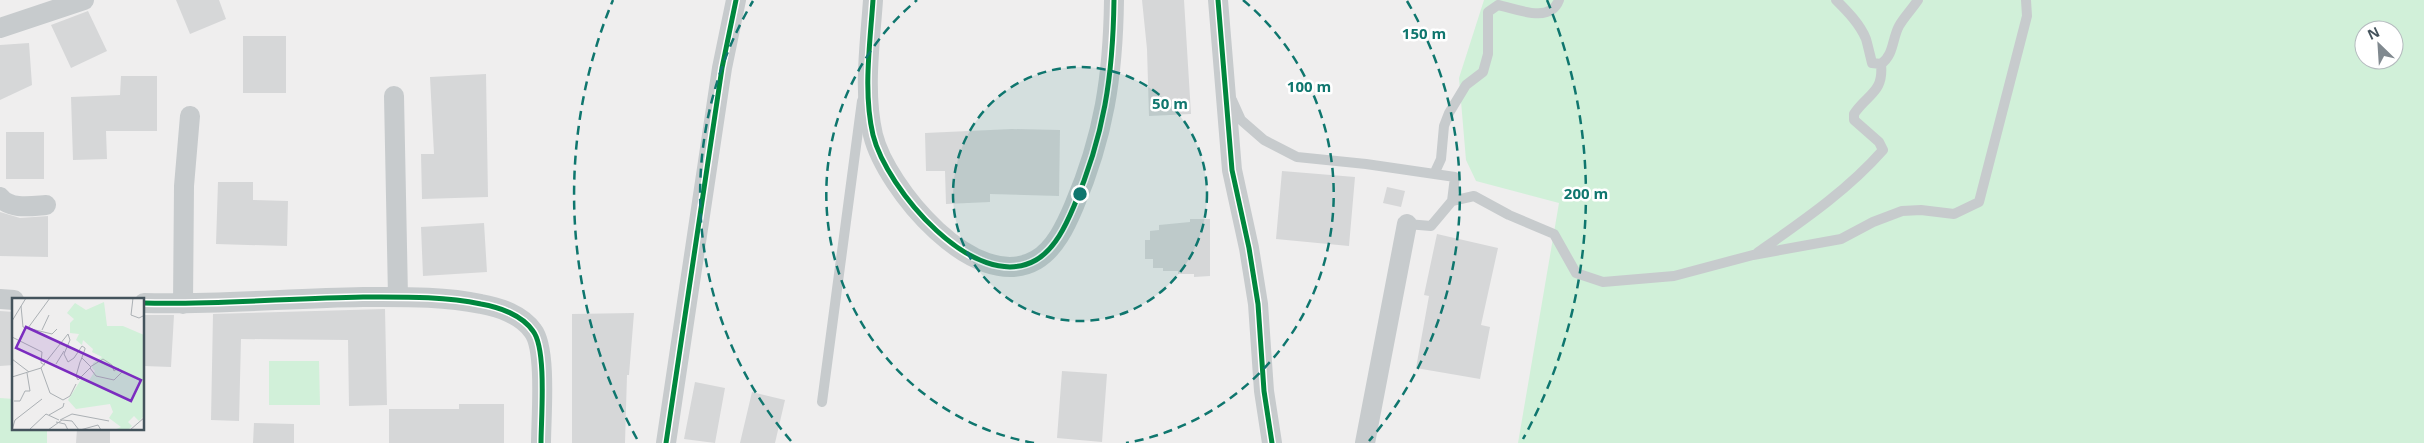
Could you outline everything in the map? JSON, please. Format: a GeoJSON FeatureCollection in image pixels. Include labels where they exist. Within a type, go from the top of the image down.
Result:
{"type":"FeatureCollection","features":[{"type":"Feature","properties":{"kind":"street"},"geometry":{"type":"LineString","coordinates":[[0,28],[60,5],[84,0]]}},
{"type":"Feature","properties":{"kind":"street"},"geometry":{"type":"LineString","coordinates":[[666,443],[722,68],[736,0]]}},
{"type":"Feature","properties":{"kind":"street"},"geometry":{"type":"LineString","coordinates":[[873,0],[869,58],[870,117],[874,138],[881,156],[904,193],[928,224],[945,239],[964,251],[985,262],[1006,267],[1027,265],[1048,252],[1069,217],[1094,156],[1108,96],[1113,58],[1114,0]]}},
{"type":"Feature","properties":{"kind":"street"},"geometry":{"type":"LineString","coordinates":[[1218,0],[1232,170],[1249,248],[1258,304],[1264,391],[1272,443]]}},
{"type":"Feature","properties":{"kind":"street"},"geometry":{"type":"LineString","coordinates":[[394,96],[398,297]]}},
{"type":"Feature","properties":{"kind":"street"},"geometry":{"type":"LineString","coordinates":[[183,304],[184,186],[190,116]]}},
{"type":"Feature","properties":{"kind":"street"},"geometry":{"type":"LineString","coordinates":[[0,197],[7,203],[25,207],[46,205]]}},
{"type":"Feature","properties":{"kind":"street"},"geometry":{"type":"LineString","coordinates":[[1365,443],[1407,224]]}},
{"type":"Feature","properties":{"kind":"street"},"geometry":{"type":"LineString","coordinates":[[145,303],[183,304],[398,297],[481,304],[515,314],[530,326],[535,333],[539,352],[542,389],[541,443]]}},
{"type":"Feature","properties":{"kind":"lane"},"geometry":{"type":"LineString","coordinates":[[1434,172],[1441,159],[1444,126],[1449,113],[1466,85],[1483,72],[1488,54],[1488,12],[1498,6],[1542,14],[1552,11],[1559,0]]}},
{"type":"Feature","properties":{"kind":"lane"},"geometry":{"type":"LineString","coordinates":[[1836,0],[1853,18],[1866,40],[1872,62],[1881,64],[1886,61],[1890,54],[1899,27],[1918,0]]}},
{"type":"Feature","properties":{"kind":"lane"},"geometry":{"type":"LineString","coordinates":[[1452,201],[1474,196],[1509,215],[1554,234],[1576,273],[1603,282],[1674,276],[1753,255],[1841,239],[1902,211],[1921,210],[1954,214],[1979,202],[2027,16],[2026,0]]}},
{"type":"Feature","properties":{"kind":"lane"},"geometry":{"type":"LineString","coordinates":[[822,402],[859,118],[869,58]]}},
{"type":"Feature","properties":{"kind":"lane"},"geometry":{"type":"LineString","coordinates":[[1753,255],[1808,217],[1859,174],[1883,150],[1879,142],[1854,120],[1854,114],[1876,93],[1882,74],[1881,64]]}},
{"type":"Feature","properties":{"kind":"lane"},"geometry":{"type":"LineString","coordinates":[[1225,85],[1241,120],[1264,140],[1297,157],[1434,172],[1456,177],[1452,201],[1431,226],[1407,224]]}},
{"type":"Feature","properties":{"kind":"green space"},"geometry":{"type":"Polygon","coordinates":[[[1484,0],[2424,0],[2424,443],[1518,443],[1559,203],[1476,181],[1466,160],[1459,78],[1484,0]]]}},
{"type":"Feature","properties":{"kind":"green space"},"geometry":{"type":"Polygon","coordinates":[[[269,361],[319,361],[320,405],[269,405],[269,361]]]}},
{"type":"Feature","properties":{"kind":"green space"},"geometry":{"type":"Polygon","coordinates":[[[0,398],[12,399],[12,430],[47,430],[47,443],[0,443],[0,398]]]}},
{"type":"Feature","properties":{"kind":"building"},"geometry":{"type":"Polygon","coordinates":[[[176,0],[219,0],[226,19],[190,34],[176,0]]]}},
{"type":"Feature","properties":{"kind":"building"},"geometry":{"type":"Polygon","coordinates":[[[1142,0],[1184,0],[1191,114],[1149,116],[1147,49],[1142,0]]]}},
{"type":"Feature","properties":{"kind":"building"},"geometry":{"type":"Polygon","coordinates":[[[88,11],[107,51],[71,68],[51,25],[88,11]]]}},
{"type":"Feature","properties":{"kind":"building"},"geometry":{"type":"Polygon","coordinates":[[[243,36],[286,36],[286,93],[243,93],[243,36]]]}},
{"type":"Feature","properties":{"kind":"building"},"geometry":{"type":"Polygon","coordinates":[[[29,43],[32,85],[0,100],[0,45],[29,43]]]}},
{"type":"Feature","properties":{"kind":"building"},"geometry":{"type":"Polygon","coordinates":[[[486,74],[488,197],[422,199],[421,154],[434,154],[430,77],[486,74]]]}},
{"type":"Feature","properties":{"kind":"building"},"geometry":{"type":"Polygon","coordinates":[[[121,76],[157,76],[157,131],[106,131],[107,159],[73,160],[71,97],[120,95],[121,76]]]}},
{"type":"Feature","properties":{"kind":"building"},"geometry":{"type":"Polygon","coordinates":[[[1012,129],[1060,130],[1059,196],[990,194],[990,202],[946,204],[945,171],[926,171],[925,133],[1012,129]]]}},
{"type":"Feature","properties":{"kind":"building"},"geometry":{"type":"Polygon","coordinates":[[[6,132],[44,132],[44,179],[6,179],[6,132]]]}},
{"type":"Feature","properties":{"kind":"building"},"geometry":{"type":"Polygon","coordinates":[[[1282,171],[1355,177],[1349,246],[1276,239],[1282,171]]]}},
{"type":"Feature","properties":{"kind":"building"},"geometry":{"type":"Polygon","coordinates":[[[218,182],[253,182],[253,200],[288,201],[287,246],[216,244],[218,182]]]}},
{"type":"Feature","properties":{"kind":"building"},"geometry":{"type":"Polygon","coordinates":[[[1387,187],[1405,191],[1401,207],[1383,203],[1387,187]]]}},
{"type":"Feature","properties":{"kind":"building"},"geometry":{"type":"Polygon","coordinates":[[[0,212],[20,218],[48,216],[48,257],[0,256],[0,212]]]}},
{"type":"Feature","properties":{"kind":"building"},"geometry":{"type":"Polygon","coordinates":[[[1190,219],[1210,219],[1210,276],[1194,277],[1194,274],[1178,274],[1178,271],[1163,271],[1163,268],[1153,268],[1153,259],[1145,259],[1145,240],[1150,240],[1150,231],[1159,230],[1159,225],[1190,222],[1190,219]]]}},
{"type":"Feature","properties":{"kind":"building"},"geometry":{"type":"Polygon","coordinates":[[[484,223],[487,272],[423,276],[421,227],[484,223]]]}},
{"type":"Feature","properties":{"kind":"building"},"geometry":{"type":"Polygon","coordinates":[[[1437,234],[1498,248],[1481,325],[1490,327],[1480,379],[1416,368],[1429,296],[1424,295],[1437,234]]]}},
{"type":"Feature","properties":{"kind":"building"},"geometry":{"type":"Polygon","coordinates":[[[385,309],[387,405],[349,406],[348,340],[241,339],[239,421],[211,420],[213,314],[385,309]]]}},
{"type":"Feature","properties":{"kind":"building"},"geometry":{"type":"Polygon","coordinates":[[[0,311],[12,312],[12,365],[0,366],[0,311]]]}},
{"type":"Feature","properties":{"kind":"building"},"geometry":{"type":"Polygon","coordinates":[[[634,313],[629,375],[627,375],[625,443],[572,443],[572,314],[634,313]]]}},
{"type":"Feature","properties":{"kind":"building"},"geometry":{"type":"Polygon","coordinates":[[[145,315],[174,315],[171,367],[145,366],[145,315]]]}},
{"type":"Feature","properties":{"kind":"building"},"geometry":{"type":"Polygon","coordinates":[[[1062,371],[1107,374],[1102,442],[1057,438],[1062,371]]]}},
{"type":"Feature","properties":{"kind":"building"},"geometry":{"type":"Polygon","coordinates":[[[695,382],[725,388],[715,443],[684,439],[695,382]]]}},
{"type":"Feature","properties":{"kind":"building"},"geometry":{"type":"Polygon","coordinates":[[[752,392],[785,400],[775,443],[740,443],[752,392]]]}},
{"type":"Feature","properties":{"kind":"building"},"geometry":{"type":"Polygon","coordinates":[[[459,404],[504,404],[504,443],[389,443],[389,409],[459,409],[459,404]]]}},
{"type":"Feature","properties":{"kind":"building"},"geometry":{"type":"Polygon","coordinates":[[[254,423],[294,424],[294,443],[253,443],[254,423]]]}},
{"type":"Feature","properties":{"kind":"building"},"geometry":{"type":"Polygon","coordinates":[[[77,430],[110,430],[110,443],[76,443],[77,430]]]}},
{"type":"Feature","properties":{"kind":"cycle path"},"geometry":{"type":"LineString","coordinates":[[666,443],[722,68],[736,0]]}},
{"type":"Feature","properties":{"kind":"cycle path"},"geometry":{"type":"LineString","coordinates":[[873,0],[868,68],[868,102],[873,135],[881,157],[895,182],[914,207],[936,230],[961,250],[987,263],[1012,267],[1036,260],[1049,250],[1067,221],[1084,180],[1093,155],[1105,105],[1112,54],[1114,0]]}},
{"type":"Feature","properties":{"kind":"cycle path"},"geometry":{"type":"LineString","coordinates":[[1218,0],[1232,170],[1249,248],[1258,304],[1264,391],[1272,443]]}},
{"type":"Feature","properties":{"kind":"cycle path"},"geometry":{"type":"LineString","coordinates":[[145,303],[407,297],[437,298],[488,305],[523,320],[533,331],[537,340],[542,368],[541,443]]}}]}
